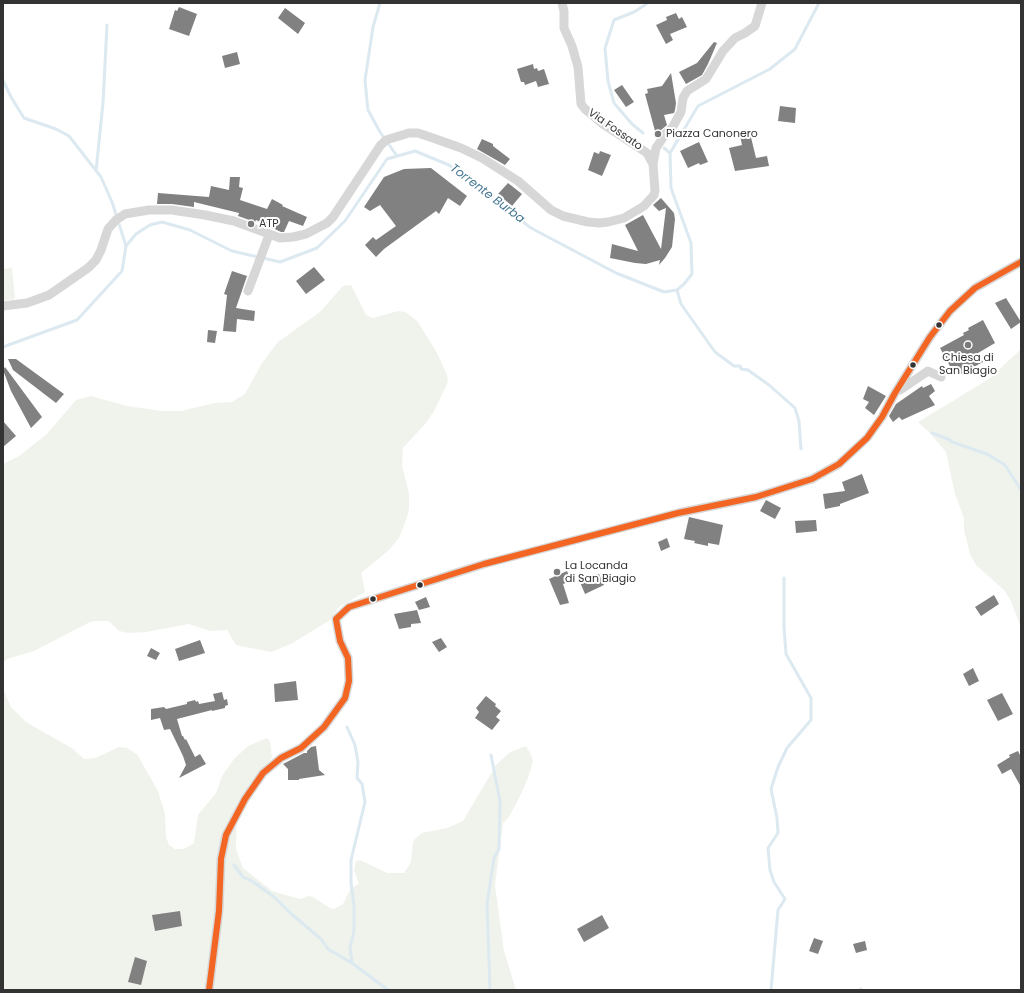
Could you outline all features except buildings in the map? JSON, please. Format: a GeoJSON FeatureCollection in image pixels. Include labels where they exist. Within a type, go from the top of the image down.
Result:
{"type":"FeatureCollection","features":[{"type":"Feature","properties":{"kind":"street","name":"Via Fossato"},"geometry":{"type":"LineString","coordinates":[[562,3],[564,11],[564,28],[572,46],[578,67],[581,104],[603,124],[647,153],[653,166]]}},
{"type":"Feature","properties":{"kind":"street"},"geometry":{"type":"LineString","coordinates":[[3,306],[27,303],[49,295],[88,268],[96,260],[108,229],[116,220],[125,214],[149,210],[172,210],[234,221],[280,238],[306,234],[327,223],[333,217],[380,146],[386,140],[409,133],[418,133],[461,148],[500,169],[518,181],[551,210],[563,216],[588,222],[604,222],[624,218],[644,206],[652,199],[656,191],[653,166],[656,148],[666,133],[672,128],[681,112],[683,98],[687,92],[706,78],[723,51],[735,38],[745,34],[755,26],[762,3]]}},
{"type":"Feature","properties":{"kind":"street"},"geometry":{"type":"LineString","coordinates":[[248,290],[269,235]]}},
{"type":"Feature","properties":{"kind":"street"},"geometry":{"type":"LineString","coordinates":[[209,990],[219,911],[221,859],[226,835],[245,799],[263,772],[281,758],[301,748],[324,728],[345,698],[349,681],[348,658],[340,641],[336,619],[349,607],[484,564],[678,513],[756,497],[786,489],[812,479],[839,464],[867,438],[882,417],[930,337],[950,311],[975,288],[1021,262]]}},
{"type":"Feature","properties":{"kind":"street"},"geometry":{"type":"LineString","coordinates":[[896,393],[928,371],[941,376]]}},
{"type":"Feature","properties":{"kind":"shaded area"},"geometry":{"type":"Polygon","coordinates":[[[12,268],[15,299],[3,301],[3,269],[12,268]]]}},
{"type":"Feature","properties":{"kind":"shaded area"},"geometry":{"type":"Polygon","coordinates":[[[351,285],[366,315],[373,318],[398,311],[405,312],[418,322],[437,353],[447,375],[448,382],[434,411],[426,423],[403,448],[402,466],[409,494],[409,509],[407,517],[399,538],[389,550],[361,573],[365,592],[339,607],[330,620],[291,644],[271,652],[236,645],[227,630],[210,631],[189,624],[146,632],[128,633],[119,631],[109,621],[95,621],[90,622],[34,651],[7,659],[3,663],[3,464],[19,456],[47,434],[76,400],[91,396],[127,406],[161,411],[181,411],[215,403],[232,402],[245,394],[262,363],[278,342],[320,312],[343,286],[351,285]]]}},
{"type":"Feature","properties":{"kind":"shaded area"},"geometry":{"type":"Polygon","coordinates":[[[1021,349],[1021,628],[1011,601],[1004,590],[976,565],[970,554],[964,530],[964,518],[955,494],[946,452],[929,432],[918,422],[989,379],[1021,349]]]}},
{"type":"Feature","properties":{"kind":"shaded area"},"geometry":{"type":"Polygon","coordinates":[[[3,689],[11,707],[26,722],[73,749],[84,759],[95,758],[119,747],[127,748],[137,754],[158,791],[165,814],[166,837],[169,845],[175,849],[184,849],[194,843],[198,815],[216,793],[222,776],[234,759],[248,746],[267,738],[270,741],[272,758],[252,781],[237,804],[236,849],[243,868],[272,891],[300,899],[308,896],[313,897],[334,909],[343,904],[351,888],[359,884],[354,870],[356,861],[360,860],[387,873],[404,873],[411,862],[413,843],[415,839],[422,833],[447,828],[463,821],[496,765],[510,752],[526,746],[533,761],[528,778],[520,796],[509,817],[503,823],[495,885],[504,951],[516,990],[3,990],[3,689]]]}},
{"type":"Feature","properties":{"kind":"waterway"},"geometry":{"type":"LineString","coordinates":[[380,3],[373,27],[365,80],[367,101],[368,110],[380,132],[397,156]]}},
{"type":"Feature","properties":{"kind":"waterway"},"geometry":{"type":"LineString","coordinates":[[643,133],[632,124],[614,103],[608,81],[605,48],[614,20],[634,12],[647,3]]}},
{"type":"Feature","properties":{"kind":"waterway","name":"Torrente Burba"},"geometry":{"type":"LineString","coordinates":[[3,347],[77,320],[122,271],[126,246],[136,234],[150,225],[162,222],[190,230],[232,251],[280,262],[317,248],[345,221],[387,159],[415,151],[449,165],[531,228],[616,273],[664,292],[677,290],[692,274],[691,243],[671,188],[670,153],[698,106],[770,69],[795,49],[819,3]]}},
{"type":"Feature","properties":{"kind":"waterway"},"geometry":{"type":"LineString","coordinates":[[96,171],[103,103],[107,25]]}},
{"type":"Feature","properties":{"kind":"waterway"},"geometry":{"type":"LineString","coordinates":[[3,80],[11,97],[24,118],[56,129],[69,136],[101,177],[112,202],[126,246]]}},
{"type":"Feature","properties":{"kind":"waterway","name":"Torrente Burba"},"geometry":{"type":"LineString","coordinates":[[664,148],[670,153]]}},
{"type":"Feature","properties":{"kind":"waterway"},"geometry":{"type":"LineString","coordinates":[[677,290],[681,304],[715,352],[734,366],[740,366],[741,369],[748,370],[769,385],[795,408],[799,421],[801,449]]}},
{"type":"Feature","properties":{"kind":"waterway"},"geometry":{"type":"LineString","coordinates":[[932,433],[952,442],[987,454],[1005,465],[1021,490]]}},
{"type":"Feature","properties":{"kind":"waterway"},"geometry":{"type":"LineString","coordinates":[[771,990],[778,910],[785,899],[774,882],[770,870],[768,848],[778,833],[777,818],[771,789],[778,767],[787,748],[811,720],[811,698],[786,654],[784,627],[784,578]]}},
{"type":"Feature","properties":{"kind":"waterway"},"geometry":{"type":"LineString","coordinates":[[347,727],[355,745],[358,762],[357,778],[362,784],[365,802],[351,860],[351,883],[354,906],[354,931],[350,948],[352,963],[388,990]]}},
{"type":"Feature","properties":{"kind":"waterway"},"geometry":{"type":"LineString","coordinates":[[490,990],[487,904],[494,858],[499,849],[500,801],[491,755]]}},
{"type":"Feature","properties":{"kind":"waterway"},"geometry":{"type":"LineString","coordinates":[[234,865],[243,877],[252,881],[274,897],[321,939],[328,949],[352,963]]}},
{"type":"Feature","properties":{"kind":"transit line"},"geometry":{"type":"LineString","coordinates":[[209,990],[219,911],[221,859],[226,835],[245,799],[263,773],[281,758],[301,748],[324,727],[345,698],[349,681],[348,658],[340,641],[336,619],[349,607],[484,564],[678,513],[756,497],[812,479],[839,464],[867,438],[882,417],[895,393],[930,337],[950,311],[975,288],[1021,262]]}},
{"type":"Feature","properties":{"kind":"place","name":"Piazza Canonero"},"geometry":{"type":"Point","coordinates":[658,134]}},
{"type":"Feature","properties":{"kind":"place","name":"ATP"},"geometry":{"type":"Point","coordinates":[251,224]}},
{"type":"Feature","properties":{"kind":"place","name":"Chiesa di San Biagio"},"geometry":{"type":"Point","coordinates":[968,345]}},
{"type":"Feature","properties":{"kind":"place","name":"La Locanda di San Biagio"},"geometry":{"type":"Point","coordinates":[557,572]}}]}
